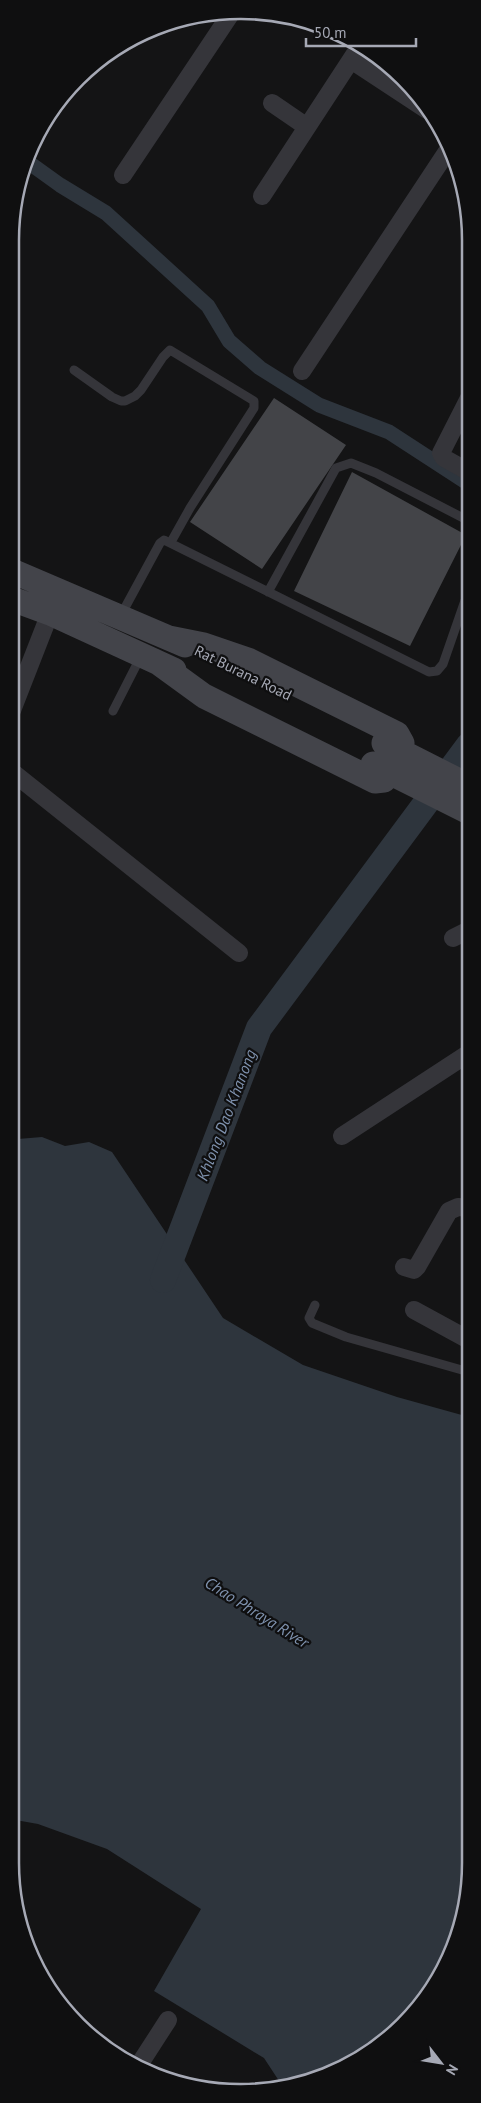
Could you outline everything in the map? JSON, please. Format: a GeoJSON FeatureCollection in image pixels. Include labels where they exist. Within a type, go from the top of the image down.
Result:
{"type":"FeatureCollection","features":[{"type":"Feature","properties":{"kind":"main road","name":"Rat Burana Road"},"geometry":{"type":"LineString","coordinates":[[19,574],[229,664],[462,782]]}},
{"type":"Feature","properties":{"kind":"main road","name":"Rat Burana Road"},"geometry":{"type":"LineString","coordinates":[[19,606],[50,613],[151,660],[218,687],[462,809]]}},
{"type":"Feature","properties":{"kind":"main road"},"geometry":{"type":"LineString","coordinates":[[151,660],[204,696],[375,782],[384,780],[402,743],[397,734],[248,660],[204,645],[169,638]]}},
{"type":"Feature","properties":{"kind":"street"},"geometry":{"type":"LineString","coordinates":[[122,176],[227,19]]}},
{"type":"Feature","properties":{"kind":"street"},"geometry":{"type":"LineString","coordinates":[[262,196],[356,53],[407,94]]}},
{"type":"Feature","properties":{"kind":"street"},"geometry":{"type":"LineString","coordinates":[[272,103],[307,127]]}},
{"type":"Feature","properties":{"kind":"street"},"geometry":{"type":"LineString","coordinates":[[302,371],[445,155]]}},
{"type":"Feature","properties":{"kind":"street"},"geometry":{"type":"LineString","coordinates":[[462,411],[440,453],[444,458],[462,468]]}},
{"type":"Feature","properties":{"kind":"street"},"geometry":{"type":"LineString","coordinates":[[19,692],[50,613]]}},
{"type":"Feature","properties":{"kind":"street"},"geometry":{"type":"LineString","coordinates":[[19,777],[239,953]]}},
{"type":"Feature","properties":{"kind":"street"},"geometry":{"type":"LineString","coordinates":[[452,938],[462,933]]}},
{"type":"Feature","properties":{"kind":"street"},"geometry":{"type":"LineString","coordinates":[[342,1136],[462,1058]]}},
{"type":"Feature","properties":{"kind":"street"},"geometry":{"type":"LineString","coordinates":[[404,1267],[414,1270],[417,1267],[449,1211],[462,1207]]}},
{"type":"Feature","properties":{"kind":"street"},"geometry":{"type":"LineString","coordinates":[[414,1310],[462,1336]]}},
{"type":"Feature","properties":{"kind":"street"},"geometry":{"type":"LineString","coordinates":[[142,2061],[168,2020]]}},
{"type":"Feature","properties":{"kind":"lane"},"geometry":{"type":"LineString","coordinates":[[74,370],[112,397],[125,401],[135,396],[170,350],[254,401],[254,408],[170,542]]}},
{"type":"Feature","properties":{"kind":"lane"},"geometry":{"type":"LineString","coordinates":[[268,592],[336,468],[351,463],[376,473],[462,517]]}},
{"type":"Feature","properties":{"kind":"lane"},"geometry":{"type":"LineString","coordinates":[[120,618],[160,543],[164,540],[429,672],[437,671],[443,664],[462,609]]}},
{"type":"Feature","properties":{"kind":"lane"},"geometry":{"type":"LineString","coordinates":[[113,711],[151,660]]}},
{"type":"Feature","properties":{"kind":"lane"},"geometry":{"type":"LineString","coordinates":[[315,1305],[309,1318],[312,1322],[321,1326],[346,1337],[462,1370]]}},
{"type":"Feature","properties":{"kind":"water","name":"Chao Phraya River"},"geometry":{"type":"Polygon","coordinates":[[[42,1137],[65,1146],[89,1142],[112,1152],[223,1318],[303,1365],[397,1397],[462,1415],[462,1877],[458,1906],[450,1934],[433,1973],[407,2009],[387,2029],[364,2047],[339,2061],[298,2077],[279,2081],[264,2058],[154,1991],[201,1909],[107,1849],[38,1824],[19,1821],[19,1139],[42,1137]]]}},
{"type":"Feature","properties":{"kind":"building"},"geometry":{"type":"Polygon","coordinates":[[[274,398],[346,445],[262,569],[190,522],[274,398]]]}},
{"type":"Feature","properties":{"kind":"building"},"geometry":{"type":"Polygon","coordinates":[[[352,472],[462,533],[462,543],[410,646],[294,591],[352,472]]]}},
{"type":"Feature","properties":{"kind":"waterway"},"geometry":{"type":"LineString","coordinates":[[32,165],[60,185],[106,213],[208,306],[229,341],[260,368],[319,405],[389,432],[462,479]]}},
{"type":"Feature","properties":{"kind":"waterway","name":"Khlong Dao Khanong"},"geometry":{"type":"LineString","coordinates":[[163,1280],[259,1028],[462,754]]}}]}
